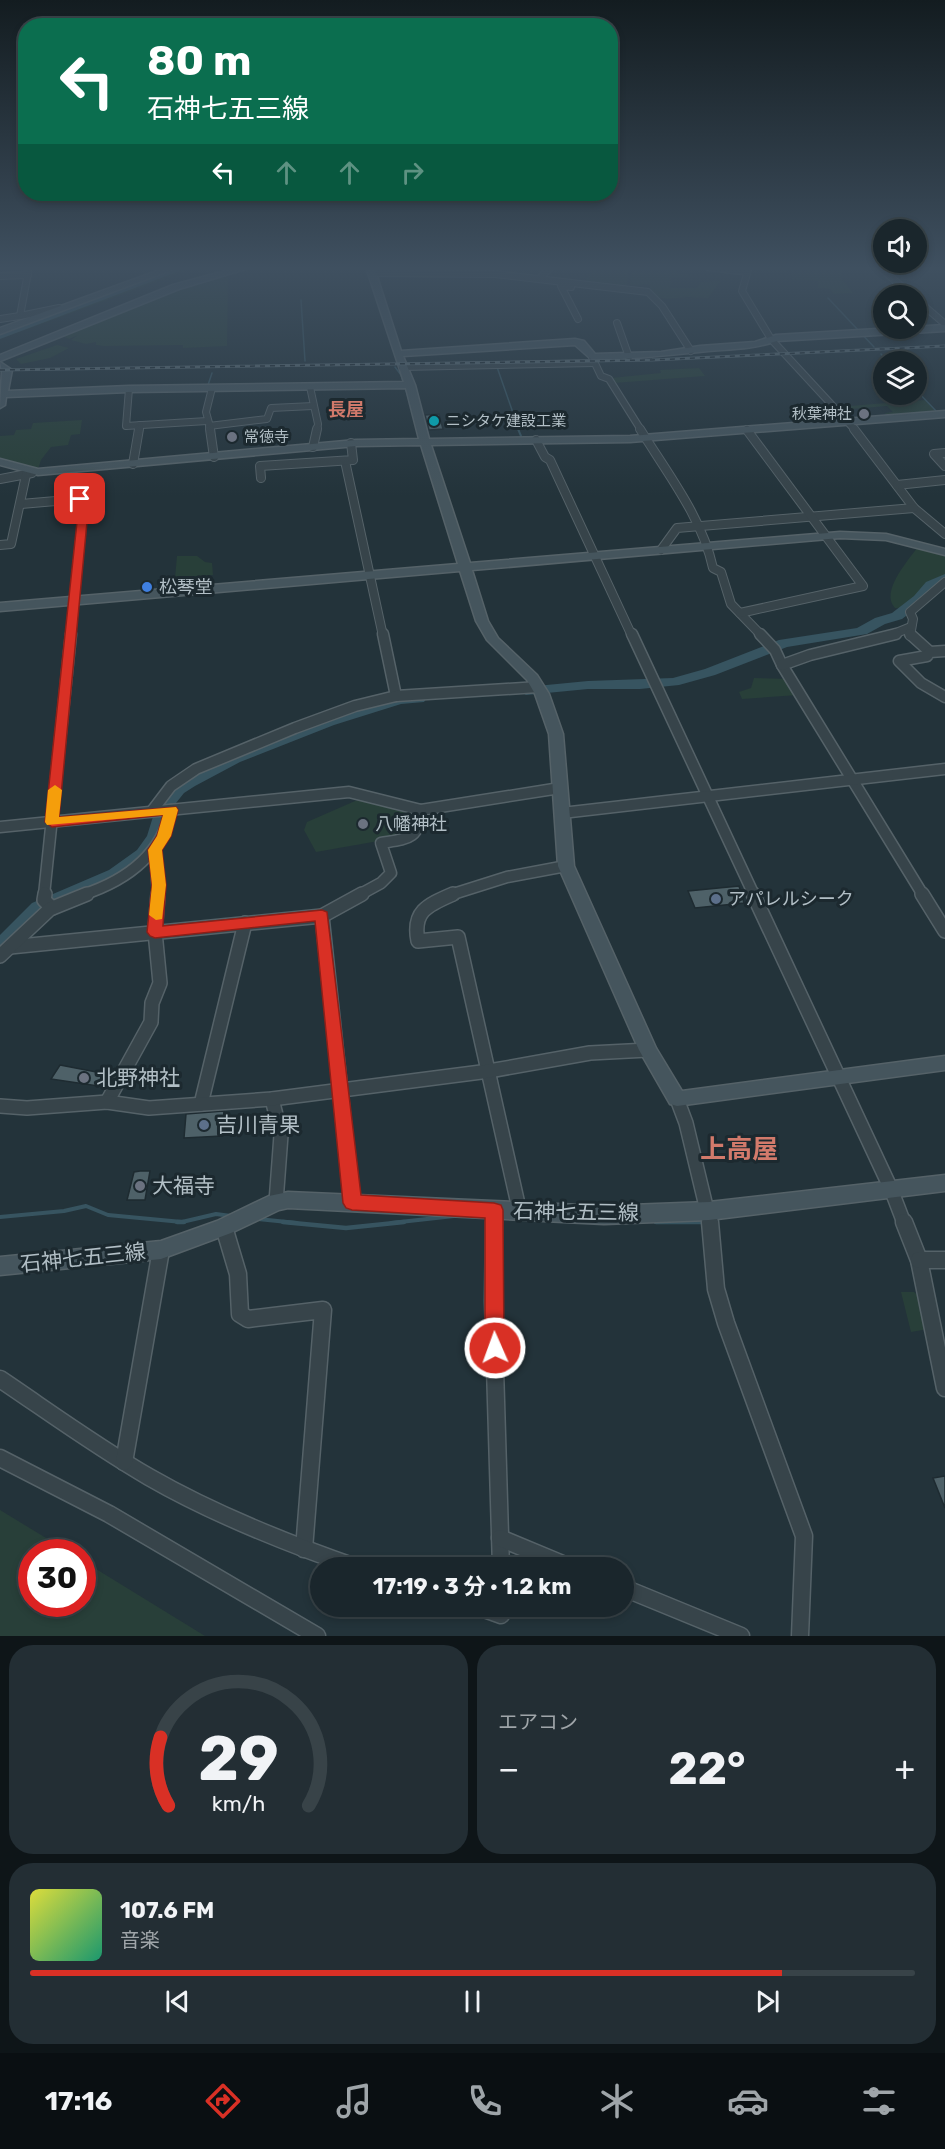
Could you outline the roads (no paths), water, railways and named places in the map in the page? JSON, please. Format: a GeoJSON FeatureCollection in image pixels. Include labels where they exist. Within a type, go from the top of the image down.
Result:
{"type":"FeatureCollection","features":[{"type":"Feature","properties":{"kind":"street"},"geometry":{"type":"LineString","coordinates":[[0,357],[34,343]]}},
{"type":"Feature","properties":{"kind":"street"},"geometry":{"type":"LineString","coordinates":[[394,343],[410,385],[486,632],[540,690],[556,734],[566,866],[648,1050],[677,1100],[686,1123],[709,1211],[716,1288],[726,1323],[804,1536],[800,1636]]}},
{"type":"Feature","properties":{"kind":"street"},"geometry":{"type":"LineString","coordinates":[[398,354],[555,343]]}},
{"type":"Feature","properties":{"kind":"street"},"geometry":{"type":"LineString","coordinates":[[581,343],[602,376],[609,379],[700,526],[709,546],[713,568],[721,572],[731,604],[772,647],[945,931]]}},
{"type":"Feature","properties":{"kind":"street"},"geometry":{"type":"LineString","coordinates":[[624,343],[629,357]]}},
{"type":"Feature","properties":{"kind":"street"},"geometry":{"type":"LineString","coordinates":[[686,343],[691,351]]}},
{"type":"Feature","properties":{"kind":"street"},"geometry":{"type":"LineString","coordinates":[[402,367],[593,360],[760,343]]}},
{"type":"Feature","properties":{"kind":"street"},"geometry":{"type":"LineString","coordinates":[[775,343],[848,421],[914,508],[945,534]]}},
{"type":"Feature","properties":{"kind":"street"},"geometry":{"type":"LineString","coordinates":[[0,405],[3,394],[2,370]]}},
{"type":"Feature","properties":{"kind":"street"},"geometry":{"type":"LineString","coordinates":[[3,394],[129,389],[410,385]]}},
{"type":"Feature","properties":{"kind":"street"},"geometry":{"type":"LineString","coordinates":[[310,387],[318,424],[313,447]]}},
{"type":"Feature","properties":{"kind":"street"},"geometry":{"type":"LineString","coordinates":[[212,388],[206,412],[214,444],[214,457]]}},
{"type":"Feature","properties":{"kind":"street"},"geometry":{"type":"LineString","coordinates":[[129,389],[126,426],[267,419],[271,408],[313,406]]}},
{"type":"Feature","properties":{"kind":"street"},"geometry":{"type":"LineString","coordinates":[[0,479],[38,472],[351,443],[645,437],[943,416]]}},
{"type":"Feature","properties":{"kind":"street"},"geometry":{"type":"LineString","coordinates":[[134,464],[140,425]]}},
{"type":"Feature","properties":{"kind":"street"},"geometry":{"type":"LineString","coordinates":[[740,613],[863,586],[747,429]]}},
{"type":"Feature","properties":{"kind":"street"},"geometry":{"type":"LineString","coordinates":[[536,440],[545,457],[550,460],[891,1190],[919,1260],[945,1388]]}},
{"type":"Feature","properties":{"kind":"street"},"geometry":{"type":"LineString","coordinates":[[261,478],[260,466],[353,460],[351,443]]}},
{"type":"Feature","properties":{"kind":"street"},"geometry":{"type":"LineString","coordinates":[[945,453],[934,454],[945,466]]}},
{"type":"Feature","properties":{"kind":"street"},"geometry":{"type":"LineString","coordinates":[[345,461],[396,696]]}},
{"type":"Feature","properties":{"kind":"street"},"geometry":{"type":"LineString","coordinates":[[0,462],[38,472]]}},
{"type":"Feature","properties":{"kind":"street"},"geometry":{"type":"LineString","coordinates":[[0,545],[11,544],[26,475]]}},
{"type":"Feature","properties":{"kind":"street"},"geometry":{"type":"LineString","coordinates":[[897,485],[945,480]]}},
{"type":"Feature","properties":{"kind":"street"},"geometry":{"type":"LineString","coordinates":[[21,504],[80,499],[84,501],[72,601],[52,822],[49,905]]}},
{"type":"Feature","properties":{"kind":"street"},"geometry":{"type":"LineString","coordinates":[[661,550],[677,528],[914,508]]}},
{"type":"Feature","properties":{"kind":"street"},"geometry":{"type":"LineString","coordinates":[[0,607],[826,536],[886,537],[945,552]]}},
{"type":"Feature","properties":{"kind":"street"},"geometry":{"type":"LineString","coordinates":[[945,582],[910,612],[913,619],[910,636],[930,652],[945,651]]}},
{"type":"Feature","properties":{"kind":"street"},"geometry":{"type":"LineString","coordinates":[[782,665],[810,655],[901,633],[911,627]]}},
{"type":"Feature","properties":{"kind":"street"},"geometry":{"type":"LineString","coordinates":[[930,652],[927,656],[899,661],[921,683],[945,698]]}},
{"type":"Feature","properties":{"kind":"street"},"geometry":{"type":"LineString","coordinates":[[152,811],[161,796],[175,782],[195,770],[290,731],[378,700],[396,696],[540,690]]}},
{"type":"Feature","properties":{"kind":"street"},"geometry":{"type":"LineString","coordinates":[[562,813],[945,769]]}},
{"type":"Feature","properties":{"kind":"street"},"geometry":{"type":"LineString","coordinates":[[0,827],[349,792],[421,810],[560,788]]}},
{"type":"Feature","properties":{"kind":"street"},"geometry":{"type":"LineString","coordinates":[[0,956],[49,905],[124,877],[155,850],[164,836],[171,810]]}},
{"type":"Feature","properties":{"kind":"street"},"geometry":{"type":"LineString","coordinates":[[10,947],[322,916],[381,883],[391,873],[381,843],[412,837],[422,824],[421,810]]}},
{"type":"Feature","properties":{"kind":"street"},"geometry":{"type":"LineString","coordinates":[[107,1102],[151,1022],[152,1003],[160,983],[155,932],[159,885],[155,850]]}},
{"type":"Feature","properties":{"kind":"street"},"geometry":{"type":"LineString","coordinates":[[520,1212],[458,937],[418,941],[415,923],[420,913],[431,905],[496,878],[566,866]]}},
{"type":"Feature","properties":{"kind":"street"},"geometry":{"type":"LineString","coordinates":[[322,916],[352,1203]]}},
{"type":"Feature","properties":{"kind":"street"},"geometry":{"type":"LineString","coordinates":[[201,1104],[245,923]]}},
{"type":"Feature","properties":{"kind":"street"},"geometry":{"type":"LineString","coordinates":[[0,1106],[27,1108],[107,1102],[149,1108],[272,1099],[489,1071],[591,1053],[648,1050]]}},
{"type":"Feature","properties":{"kind":"street"},"geometry":{"type":"LineString","coordinates":[[677,1100],[945,1063]]}},
{"type":"Feature","properties":{"kind":"street"},"geometry":{"type":"LineString","coordinates":[[272,1099],[281,1135],[276,1202]]}},
{"type":"Feature","properties":{"kind":"street","name":"石神七五三線"},"geometry":{"type":"LineString","coordinates":[[0,1266],[161,1250],[224,1227],[276,1202],[288,1200],[604,1215],[709,1211],[945,1182]]}},
{"type":"Feature","properties":{"kind":"street"},"geometry":{"type":"LineString","coordinates":[[494,1210],[493,1297],[501,1557]]}},
{"type":"Feature","properties":{"kind":"street"},"geometry":{"type":"LineString","coordinates":[[224,1227],[238,1274],[240,1314],[248,1318],[323,1310],[304,1549]]}},
{"type":"Feature","properties":{"kind":"street"},"geometry":{"type":"LineString","coordinates":[[124,1462],[161,1250]]}},
{"type":"Feature","properties":{"kind":"street"},"geometry":{"type":"LineString","coordinates":[[919,1260],[945,1260]]}},
{"type":"Feature","properties":{"kind":"street"},"geometry":{"type":"LineString","coordinates":[[0,1379],[124,1462],[174,1491],[327,1557]]}},
{"type":"Feature","properties":{"kind":"street"},"geometry":{"type":"LineString","coordinates":[[0,1458],[109,1514],[317,1636]]}},
{"type":"Feature","properties":{"kind":"street"},"geometry":{"type":"LineString","coordinates":[[501,1538],[546,1557]]}},
{"type":"Feature","properties":{"kind":"street"},"geometry":{"type":"LineString","coordinates":[[634,1592],[741,1636]]}},
{"type":"Feature","properties":{"kind":"waterway"},"geometry":{"type":"LineString","coordinates":[[304,343],[305,361]]}},
{"type":"Feature","properties":{"kind":"waterway"},"geometry":{"type":"LineString","coordinates":[[871,343],[874,347]]}},
{"type":"Feature","properties":{"kind":"waterway"},"geometry":{"type":"LineString","coordinates":[[395,367],[401,375],[411,406]]}},
{"type":"Feature","properties":{"kind":"waterway"},"geometry":{"type":"LineString","coordinates":[[497,367],[519,430]]}},
{"type":"Feature","properties":{"kind":"waterway"},"geometry":{"type":"LineString","coordinates":[[208,385],[212,373]]}},
{"type":"Feature","properties":{"kind":"waterway"},"geometry":{"type":"LineString","coordinates":[[927,402],[937,412]]}},
{"type":"Feature","properties":{"kind":"waterway"},"geometry":{"type":"LineString","coordinates":[[518,429],[521,436]]}},
{"type":"Feature","properties":{"kind":"waterway"},"geometry":{"type":"LineString","coordinates":[[526,691],[588,685],[640,685],[674,682],[710,672],[784,643],[862,631],[880,621],[897,616],[919,599],[931,585],[945,578]]}},
{"type":"Feature","properties":{"kind":"waterway"},"geometry":{"type":"LineString","coordinates":[[0,946],[38,907],[115,874],[143,854],[155,836],[164,807],[178,789],[189,782],[234,759],[329,722],[400,700],[419,699]]}},
{"type":"Feature","properties":{"kind":"waterway"},"geometry":{"type":"LineString","coordinates":[[0,1217],[64,1211],[86,1206],[108,1215],[182,1222]]}},
{"type":"Feature","properties":{"kind":"waterway"},"geometry":{"type":"LineString","coordinates":[[182,1222],[216,1214],[231,1216]]}},
{"type":"Feature","properties":{"kind":"waterway"},"geometry":{"type":"LineString","coordinates":[[391,1223],[454,1216]]}},
{"type":"Feature","properties":{"kind":"waterway"},"geometry":{"type":"LineString","coordinates":[[258,1219],[297,1223]]}},
{"type":"Feature","properties":{"kind":"waterway"},"geometry":{"type":"LineString","coordinates":[[177,1222],[182,1222]]}},
{"type":"Feature","properties":{"kind":"waterway"},"geometry":{"type":"LineString","coordinates":[[283,1222],[346,1228],[404,1222]]}},
{"type":"Feature","properties":{"kind":"waterway"},"geometry":{"type":"LineString","coordinates":[[656,1222],[705,1222]]}},
{"type":"Feature","properties":{"kind":"railway"},"geometry":{"type":"LineString","coordinates":[[0,370],[652,360],[945,346]]}},
{"type":"Feature","properties":{"kind":"place","name":"秋葉神社"},"geometry":{"type":"Point","coordinates":[864,414]}},
{"type":"Feature","properties":{"kind":"place","name":"ニシタケ建設工業"},"geometry":{"type":"Point","coordinates":[434,421]}},
{"type":"Feature","properties":{"kind":"place","name":"常徳寺"},"geometry":{"type":"Point","coordinates":[232,437]}},
{"type":"Feature","properties":{"kind":"place","name":"松琴堂"},"geometry":{"type":"Point","coordinates":[147,587]}},
{"type":"Feature","properties":{"kind":"place","name":"八幡神社"},"geometry":{"type":"Point","coordinates":[363,824]}},
{"type":"Feature","properties":{"kind":"place","name":"アパレルシーク"},"geometry":{"type":"Point","coordinates":[716,899]}},
{"type":"Feature","properties":{"kind":"place","name":"北野神社"},"geometry":{"type":"Point","coordinates":[84,1078]}},
{"type":"Feature","properties":{"kind":"place","name":"吉川青果"},"geometry":{"type":"Point","coordinates":[204,1125]}},
{"type":"Feature","properties":{"kind":"place","name":"大福寺"},"geometry":{"type":"Point","coordinates":[140,1186]}},
{"type":"Feature","properties":{"kind":"district","name":"長屋"},"geometry":{"type":"Point","coordinates":[346,410]}},
{"type":"Feature","properties":{"kind":"district","name":"上高屋"},"geometry":{"type":"Point","coordinates":[739,1149]}}]}
